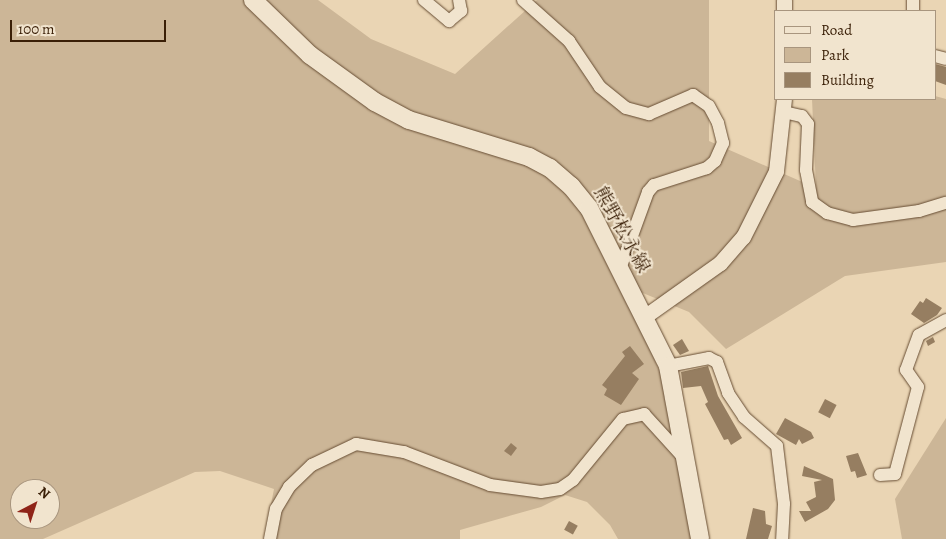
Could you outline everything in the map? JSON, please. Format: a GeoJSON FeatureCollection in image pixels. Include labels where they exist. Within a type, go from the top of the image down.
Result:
{"type":"FeatureCollection","features":[{"type":"Feature","properties":{"kind":"main road","name":"熊野松永線"},"geometry":{"type":"LineString","coordinates":[[253,0],[310,55],[375,102],[409,120],[529,157],[550,168],[571,186],[589,208],[668,366],[700,539]]}},
{"type":"Feature","properties":{"kind":"street"},"geometry":{"type":"LineString","coordinates":[[424,0],[449,21],[461,10],[459,0]]}},
{"type":"Feature","properties":{"kind":"street"},"geometry":{"type":"LineString","coordinates":[[523,0],[569,41],[600,87],[626,108],[648,114],[693,95],[709,106],[718,123],[723,143],[715,161],[708,168],[654,185],[648,192],[620,269]]}},
{"type":"Feature","properties":{"kind":"street"},"geometry":{"type":"LineString","coordinates":[[644,317],[720,263],[743,238],[776,171],[784,105],[802,116],[808,124],[806,170],[812,202],[827,213],[853,220],[920,211],[946,203]]}},
{"type":"Feature","properties":{"kind":"street"},"geometry":{"type":"LineString","coordinates":[[880,474],[895,474],[918,387],[906,370],[919,335],[946,320]]}},
{"type":"Feature","properties":{"kind":"street"},"geometry":{"type":"LineString","coordinates":[[668,366],[709,358],[717,362],[728,393],[744,417],[777,446],[784,504],[782,539]]}},
{"type":"Feature","properties":{"kind":"street"},"geometry":{"type":"LineString","coordinates":[[270,539],[276,509],[289,488],[312,465],[356,444],[404,452],[490,485],[541,492],[560,488],[573,480],[623,419],[644,414],[685,459]]}},
{"type":"Feature","properties":{"kind":"green space"},"geometry":{"type":"Polygon","coordinates":[[[0,0],[318,0],[371,39],[455,74],[537,0],[709,0],[709,141],[816,188],[812,100],[936,100],[936,96],[946,99],[946,262],[845,276],[726,349],[689,312],[621,284],[670,394],[694,539],[618,539],[610,525],[587,502],[565,495],[541,507],[460,530],[460,539],[264,539],[274,489],[220,471],[195,472],[43,539],[0,539],[0,0]]]}},
{"type":"Feature","properties":{"kind":"green space"},"geometry":{"type":"Polygon","coordinates":[[[946,418],[946,539],[902,539],[895,499],[946,418]]]}},
{"type":"Feature","properties":{"kind":"building"},"geometry":{"type":"Polygon","coordinates":[[[936,64],[946,67],[946,85],[936,81],[936,64]]]}},
{"type":"Feature","properties":{"kind":"building"},"geometry":{"type":"Polygon","coordinates":[[[926,298],[942,308],[937,315],[924,323],[911,314],[920,301],[923,303],[926,298]]]}},
{"type":"Feature","properties":{"kind":"building"},"geometry":{"type":"Polygon","coordinates":[[[933,337],[935,342],[928,346],[926,341],[933,337]]]}},
{"type":"Feature","properties":{"kind":"building"},"geometry":{"type":"Polygon","coordinates":[[[682,339],[689,351],[680,355],[673,345],[682,339]]]}},
{"type":"Feature","properties":{"kind":"building"},"geometry":{"type":"Polygon","coordinates":[[[630,346],[644,364],[632,373],[639,379],[621,405],[604,395],[607,389],[602,385],[625,356],[622,352],[630,346]]]}},
{"type":"Feature","properties":{"kind":"building"},"geometry":{"type":"Polygon","coordinates":[[[708,366],[718,396],[742,438],[731,445],[728,439],[724,440],[705,404],[708,402],[701,386],[683,388],[681,372],[708,366]]]}},
{"type":"Feature","properties":{"kind":"building"},"geometry":{"type":"Polygon","coordinates":[[[825,399],[837,405],[830,418],[818,412],[825,399]]]}},
{"type":"Feature","properties":{"kind":"building"},"geometry":{"type":"Polygon","coordinates":[[[785,418],[811,432],[814,438],[802,444],[799,439],[796,445],[776,434],[785,418]]]}},
{"type":"Feature","properties":{"kind":"building"},"geometry":{"type":"Polygon","coordinates":[[[511,443],[517,448],[511,456],[504,451],[511,443]]]}},
{"type":"Feature","properties":{"kind":"building"},"geometry":{"type":"Polygon","coordinates":[[[858,453],[867,475],[857,478],[855,471],[851,472],[846,456],[858,453]]]}},
{"type":"Feature","properties":{"kind":"building"},"geometry":{"type":"Polygon","coordinates":[[[804,466],[833,479],[835,500],[828,509],[805,522],[799,511],[811,511],[806,502],[816,497],[814,482],[822,480],[802,476],[804,466]]]}},
{"type":"Feature","properties":{"kind":"building"},"geometry":{"type":"Polygon","coordinates":[[[753,508],[765,511],[766,524],[772,526],[768,539],[746,539],[753,508]]]}},
{"type":"Feature","properties":{"kind":"building"},"geometry":{"type":"Polygon","coordinates":[[[569,521],[578,526],[573,535],[564,530],[569,521]]]}}]}
